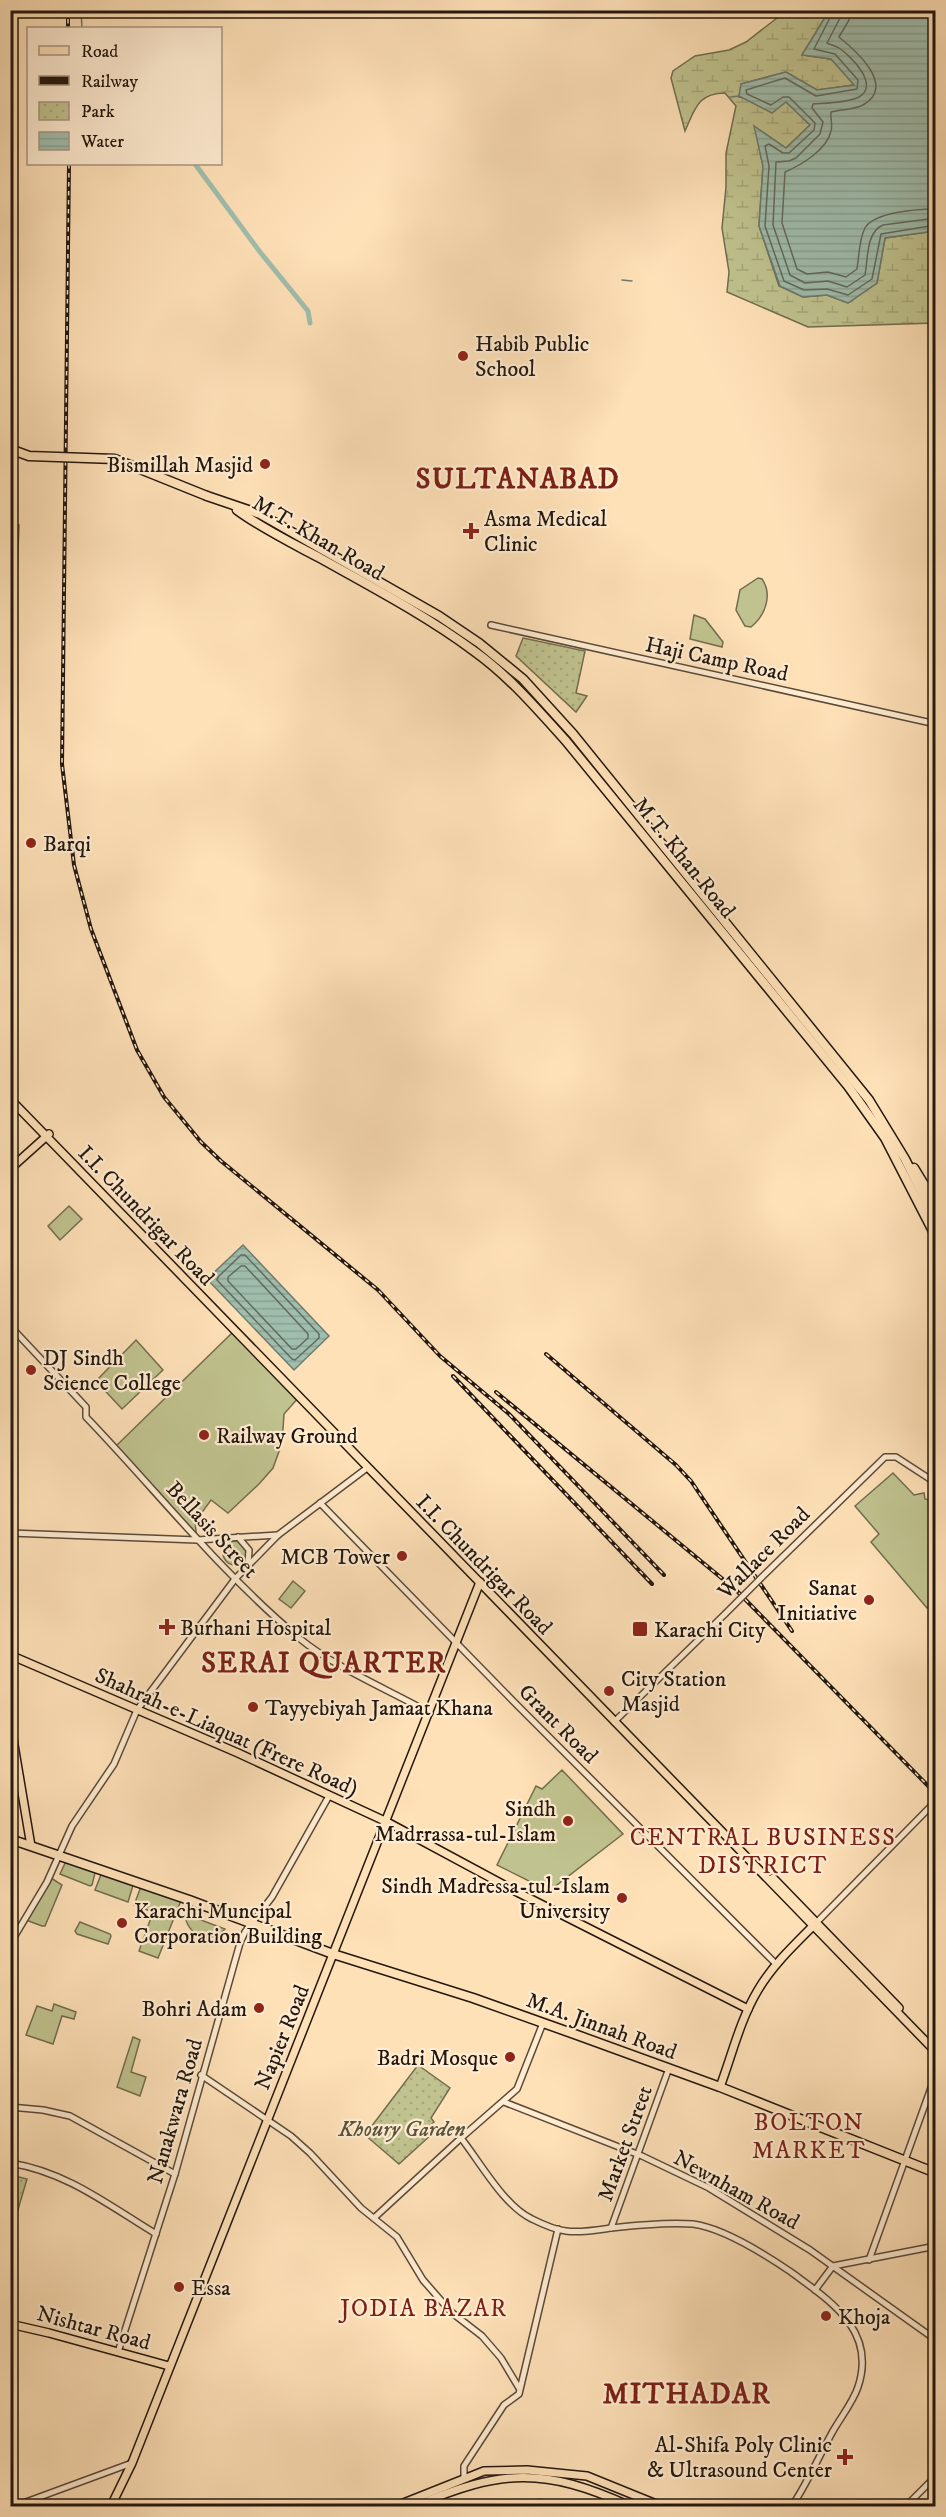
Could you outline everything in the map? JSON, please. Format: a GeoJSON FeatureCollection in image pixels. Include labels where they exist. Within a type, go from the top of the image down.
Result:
{"type":"FeatureCollection","features":[{"type":"Feature","properties":{"kind":"highway"},"geometry":{"type":"LineString","coordinates":[[10,449],[29,456],[115,459],[229,505]]}},
{"type":"Feature","properties":{"kind":"highway","name":"M.T. Khan Road"},"geometry":{"type":"LineString","coordinates":[[229,505],[261,514],[439,616],[479,643],[523,680],[573,735],[857,1085],[889,1130],[905,1159],[934,1229]]}},
{"type":"Feature","properties":{"kind":"highway","name":"M.T. Khan Road"},"geometry":{"type":"LineString","coordinates":[[229,505],[435,625],[474,651],[518,688],[573,750],[848,1086],[885,1138],[934,1229]]}},
{"type":"Feature","properties":{"kind":"highway"},"geometry":{"type":"LineString","coordinates":[[905,1159],[917,1172],[936,1204]]}},
{"type":"Feature","properties":{"kind":"highway","name":"M.A. Jinnah Road"},"geometry":{"type":"LineString","coordinates":[[10,1839],[189,1900],[333,1954],[543,2023],[669,2068],[936,2173]]}},
{"type":"Feature","properties":{"kind":"main road","name":"I.I. Chundrigar Road"},"geometry":{"type":"LineString","coordinates":[[10,1093],[47,1135],[367,1468],[480,1582]]}},
{"type":"Feature","properties":{"kind":"main road","name":"I.I. Chundrigar Road"},"geometry":{"type":"LineString","coordinates":[[10,1099],[936,2052]]}},
{"type":"Feature","properties":{"kind":"main road"},"geometry":{"type":"LineString","coordinates":[[10,1169],[47,1135]]}},
{"type":"Feature","properties":{"kind":"main road","name":"Napier Road"},"geometry":{"type":"LineString","coordinates":[[111,2506],[132,2463],[480,1582]]}},
{"type":"Feature","properties":{"kind":"main road","name":"Shahrah-e-Liaquat (Frere Road)"},"geometry":{"type":"LineString","coordinates":[[10,1655],[387,1822],[519,1893],[748,2009]]}},
{"type":"Feature","properties":{"kind":"main road"},"geometry":{"type":"LineString","coordinates":[[10,1721],[30,1846]]}},
{"type":"Feature","properties":{"kind":"main road","name":"I.I. Chundrigar Road"},"geometry":{"type":"LineString","coordinates":[[814,1924],[936,2045]]}},
{"type":"Feature","properties":{"kind":"main road"},"geometry":{"type":"LineString","coordinates":[[720,2087],[748,2009],[777,1965],[814,1924]]}},
{"type":"Feature","properties":{"kind":"main road","name":"Nishtar Road"},"geometry":{"type":"LineString","coordinates":[[10,2324],[169,2366]]}},
{"type":"Feature","properties":{"kind":"main road"},"geometry":{"type":"LineString","coordinates":[[396,2506],[484,2471],[527,2470],[571,2473],[593,2478],[661,2506]]}},
{"type":"Feature","properties":{"kind":"main road"},"geometry":{"type":"LineString","coordinates":[[415,2506],[457,2488],[483,2481],[515,2477],[571,2482],[630,2506]]}},
{"type":"Feature","properties":{"kind":"street","name":"Haji Camp Road"},"geometry":{"type":"LineString","coordinates":[[491,625],[936,724]]}},
{"type":"Feature","properties":{"kind":"street","name":"Bellasis Street"},"geometry":{"type":"LineString","coordinates":[[10,1326],[86,1407],[86,1417],[197,1540],[299,1638],[317,1651],[430,1713]]}},
{"type":"Feature","properties":{"kind":"street","name":"Wallace Road"},"geometry":{"type":"LineString","coordinates":[[615,1721],[885,1457],[896,1457],[936,1483]]}},
{"type":"Feature","properties":{"kind":"street"},"geometry":{"type":"LineString","coordinates":[[10,1944],[47,1882],[72,1826],[114,1764],[137,1710],[235,1579],[278,1535],[367,1468]]}},
{"type":"Feature","properties":{"kind":"street","name":"Grant Road"},"geometry":{"type":"LineString","coordinates":[[320,1503],[777,1965]]}},
{"type":"Feature","properties":{"kind":"street"},"geometry":{"type":"LineString","coordinates":[[10,1533],[197,1540],[278,1535]]}},
{"type":"Feature","properties":{"kind":"street"},"geometry":{"type":"LineString","coordinates":[[238,1537],[249,1550],[248,1565]]}},
{"type":"Feature","properties":{"kind":"street","name":"Nanakwara Road"},"geometry":{"type":"LineString","coordinates":[[118,2352],[174,2174],[240,1943],[250,1924],[272,1897],[329,1796]]}},
{"type":"Feature","properties":{"kind":"street"},"geometry":{"type":"LineString","coordinates":[[814,1924],[936,1802]]}},
{"type":"Feature","properties":{"kind":"street"},"geometry":{"type":"LineString","coordinates":[[374,2218],[518,2089],[543,2023]]}},
{"type":"Feature","properties":{"kind":"street","name":"Market Street"},"geometry":{"type":"LineString","coordinates":[[611,2229],[669,2068]]}},
{"type":"Feature","properties":{"kind":"street"},"geometry":{"type":"LineString","coordinates":[[869,2260],[936,2074]]}},
{"type":"Feature","properties":{"kind":"street"},"geometry":{"type":"LineString","coordinates":[[201,2075],[291,2136],[361,2208],[397,2237],[416,2272],[439,2299],[482,2336],[501,2358],[519,2388]]}},
{"type":"Feature","properties":{"kind":"street","name":"Newnham Road"},"geometry":{"type":"LineString","coordinates":[[504,2102],[639,2155],[709,2188],[833,2266],[936,2340]]}},
{"type":"Feature","properties":{"kind":"street"},"geometry":{"type":"LineString","coordinates":[[10,2107],[70,2116],[174,2174]]}},
{"type":"Feature","properties":{"kind":"street"},"geometry":{"type":"LineString","coordinates":[[461,2138],[515,2207],[530,2219],[569,2232],[693,2224],[738,2241],[765,2255],[816,2290],[836,2307],[852,2326],[862,2355],[863,2366],[858,2389],[792,2506]]}},
{"type":"Feature","properties":{"kind":"street"},"geometry":{"type":"LineString","coordinates":[[10,2163],[48,2171],[64,2178],[156,2234]]}},
{"type":"Feature","properties":{"kind":"street"},"geometry":{"type":"LineString","coordinates":[[464,2478],[464,2466],[504,2405],[519,2394],[558,2229]]}},
{"type":"Feature","properties":{"kind":"street"},"geometry":{"type":"LineString","coordinates":[[816,2290],[833,2266],[936,2246]]}},
{"type":"Feature","properties":{"kind":"street"},"geometry":{"type":"LineString","coordinates":[[15,2506],[132,2463]]}},
{"type":"Feature","properties":{"kind":"street"},"geometry":{"type":"LineString","coordinates":[[906,2506],[935,2478]]}},
{"type":"Feature","properties":{"kind":"green space"},"geometry":{"type":"Polygon","coordinates":[[[786,11],[829,11],[802,55],[831,59],[855,85],[817,90],[786,72],[741,84],[739,97],[786,102],[810,125],[786,148],[755,127],[763,166],[759,226],[779,286],[803,297],[827,295],[848,303],[877,283],[885,238],[935,231],[935,323],[808,327],[727,292],[729,272],[722,228],[726,187],[726,153],[736,106],[725,93],[709,96],[699,104],[685,131],[671,78],[673,71],[695,56],[729,50],[746,42],[786,11]]]}},
{"type":"Feature","properties":{"kind":"green space"},"geometry":{"type":"Polygon","coordinates":[[[11,525],[19,525],[16,607],[11,607],[11,525]]]}},
{"type":"Feature","properties":{"kind":"green space"},"geometry":{"type":"Polygon","coordinates":[[[758,578],[762,579],[765,585],[766,605],[760,617],[751,627],[745,626],[736,610],[740,590],[758,578]]]}},
{"type":"Feature","properties":{"kind":"green space"},"geometry":{"type":"Polygon","coordinates":[[[694,615],[705,619],[723,642],[722,647],[690,639],[694,615]]]}},
{"type":"Feature","properties":{"kind":"green space"},"geometry":{"type":"Polygon","coordinates":[[[523,638],[585,651],[576,693],[587,696],[576,712],[516,656],[523,638]]]}},
{"type":"Feature","properties":{"kind":"green space"},"geometry":{"type":"Polygon","coordinates":[[[69,1206],[82,1219],[60,1240],[48,1226],[69,1206]]]}},
{"type":"Feature","properties":{"kind":"green space","name":"Railway Ground"},"geometry":{"type":"Polygon","coordinates":[[[232,1333],[299,1397],[284,1414],[282,1443],[273,1468],[228,1513],[211,1500],[195,1522],[197,1540],[115,1447],[232,1333]]]}},
{"type":"Feature","properties":{"kind":"green space"},"geometry":{"type":"Polygon","coordinates":[[[136,1340],[163,1370],[122,1409],[96,1381],[136,1340]]]}},
{"type":"Feature","properties":{"kind":"green space"},"geometry":{"type":"Polygon","coordinates":[[[893,1473],[914,1495],[924,1493],[925,1499],[935,1502],[935,1609],[930,1606],[927,1608],[871,1542],[879,1534],[855,1506],[893,1473]]]}},
{"type":"Feature","properties":{"kind":"green space"},"geometry":{"type":"Polygon","coordinates":[[[235,1541],[244,1544],[247,1553],[244,1562],[235,1565],[226,1562],[223,1553],[226,1544],[235,1541]]]}},
{"type":"Feature","properties":{"kind":"green space"},"geometry":{"type":"Polygon","coordinates":[[[293,1581],[305,1591],[291,1608],[279,1599],[293,1581]]]}},
{"type":"Feature","properties":{"kind":"green space"},"geometry":{"type":"Polygon","coordinates":[[[562,1770],[623,1834],[549,1891],[497,1865],[536,1786],[542,1789],[562,1770]]]}},
{"type":"Feature","properties":{"kind":"green space"},"geometry":{"type":"Polygon","coordinates":[[[67,1859],[96,1869],[92,1885],[60,1874],[67,1859]]]}},
{"type":"Feature","properties":{"kind":"green space"},"geometry":{"type":"Polygon","coordinates":[[[102,1872],[134,1882],[128,1902],[95,1890],[102,1872]]]}},
{"type":"Feature","properties":{"kind":"green space"},"geometry":{"type":"Polygon","coordinates":[[[51,1878],[62,1885],[45,1926],[26,1920],[51,1878]]]}},
{"type":"Feature","properties":{"kind":"green space"},"geometry":{"type":"Polygon","coordinates":[[[142,1884],[182,1898],[158,1958],[139,1951],[153,1912],[134,1905],[142,1884]]]}},
{"type":"Feature","properties":{"kind":"green space"},"geometry":{"type":"Polygon","coordinates":[[[185,1914],[225,1929],[213,1937],[200,1936],[190,1928],[185,1914]]]}},
{"type":"Feature","properties":{"kind":"green space"},"geometry":{"type":"Polygon","coordinates":[[[80,1922],[110,1934],[108,1944],[77,1934],[75,1931],[80,1922]]]}},
{"type":"Feature","properties":{"kind":"green space"},"geometry":{"type":"Polygon","coordinates":[[[54,2004],[76,2012],[74,2019],[62,2016],[53,2044],[26,2035],[37,2006],[52,2011],[54,2004]]]}},
{"type":"Feature","properties":{"kind":"green space"},"geometry":{"type":"Polygon","coordinates":[[[133,2037],[140,2040],[131,2072],[146,2077],[140,2096],[117,2087],[133,2037]]]}},
{"type":"Feature","properties":{"kind":"green space","name":"Khoury Garden"},"geometry":{"type":"Polygon","coordinates":[[[418,2065],[450,2088],[431,2118],[434,2122],[427,2128],[432,2134],[399,2164],[365,2135],[418,2065]]]}},
{"type":"Feature","properties":{"kind":"green space"},"geometry":{"type":"Polygon","coordinates":[[[11,2175],[27,2179],[12,2230],[10,2230],[11,2175]]]}},
{"type":"Feature","properties":{"kind":"green space"},"geometry":{"type":"Polygon","coordinates":[[[542,2499],[543,2506],[460,2506],[542,2499]]]}},
{"type":"Feature","properties":{"kind":"water"},"geometry":{"type":"Polygon","coordinates":[[[829,11],[935,11],[935,231],[885,238],[877,283],[848,303],[827,295],[803,297],[780,286],[759,226],[763,166],[754,126],[786,148],[810,125],[786,102],[772,113],[739,96],[741,84],[786,72],[817,90],[854,85],[831,59],[802,55],[829,11]]]}},
{"type":"Feature","properties":{"kind":"water"},"geometry":{"type":"Polygon","coordinates":[[[243,1245],[329,1336],[294,1370],[207,1279],[243,1245]]]}},
{"type":"Feature","properties":{"kind":"waterway"},"geometry":{"type":"LineString","coordinates":[[81,10],[82,27]]}},
{"type":"Feature","properties":{"kind":"waterway"},"geometry":{"type":"LineString","coordinates":[[730,97],[739,96]]}},
{"type":"Feature","properties":{"kind":"waterway"},"geometry":{"type":"LineString","coordinates":[[196,165],[260,252],[308,311],[310,323]]}},
{"type":"Feature","properties":{"kind":"waterway"},"geometry":{"type":"LineString","coordinates":[[622,280],[632,281]]}},
{"type":"Feature","properties":{"kind":"railway"},"geometry":{"type":"LineString","coordinates":[[68,10],[68,27]]}},
{"type":"Feature","properties":{"kind":"railway"},"geometry":{"type":"LineString","coordinates":[[69,165],[62,764],[74,865],[91,929],[137,1050],[164,1097],[201,1142],[378,1290],[440,1356],[509,1414],[664,1575]]}},
{"type":"Feature","properties":{"kind":"railway"},"geometry":{"type":"LineString","coordinates":[[546,1354],[676,1465],[691,1481],[792,1631]]}},
{"type":"Feature","properties":{"kind":"railway"},"geometry":{"type":"LineString","coordinates":[[453,1376],[652,1584]]}},
{"type":"Feature","properties":{"kind":"railway"},"geometry":{"type":"LineString","coordinates":[[496,1392],[736,1590],[936,1794]]}},
{"type":"Feature","properties":{"kind":"place","name":"Habib Public School"},"geometry":{"type":"Point","coordinates":[463,356]}},
{"type":"Feature","properties":{"kind":"place","name":"Bismillah Masjid"},"geometry":{"type":"Point","coordinates":[265,464]}},
{"type":"Feature","properties":{"kind":"place","name":"Asma Medical Clinic"},"geometry":{"type":"Point","coordinates":[471,531]}},
{"type":"Feature","properties":{"kind":"place","name":"Barqi"},"geometry":{"type":"Point","coordinates":[31,843]}},
{"type":"Feature","properties":{"kind":"place","name":"DJ Sindh Science College"},"geometry":{"type":"Point","coordinates":[31,1370]}},
{"type":"Feature","properties":{"kind":"place","name":"Railway Ground"},"geometry":{"type":"Point","coordinates":[204,1435]}},
{"type":"Feature","properties":{"kind":"place","name":"MCB Tower"},"geometry":{"type":"Point","coordinates":[402,1556]}},
{"type":"Feature","properties":{"kind":"place","name":"Sanat Initiative"},"geometry":{"type":"Point","coordinates":[869,1600]}},
{"type":"Feature","properties":{"kind":"place","name":"Burhani Hospital"},"geometry":{"type":"Point","coordinates":[167,1627]}},
{"type":"Feature","properties":{"kind":"place","name":"Karachi City"},"geometry":{"type":"Point","coordinates":[640,1629]}},
{"type":"Feature","properties":{"kind":"place","name":"City Station Masjid"},"geometry":{"type":"Point","coordinates":[609,1691]}},
{"type":"Feature","properties":{"kind":"place","name":"Tayyebiyah Jamaat Khana"},"geometry":{"type":"Point","coordinates":[253,1707]}},
{"type":"Feature","properties":{"kind":"place","name":"Sindh Madrrassa-tul-Islam"},"geometry":{"type":"Point","coordinates":[568,1821]}},
{"type":"Feature","properties":{"kind":"place","name":"Sindh Madressa-tul-Islam University"},"geometry":{"type":"Point","coordinates":[622,1898]}},
{"type":"Feature","properties":{"kind":"place","name":"Karachi Muncipal Corporation Building"},"geometry":{"type":"Point","coordinates":[122,1923]}},
{"type":"Feature","properties":{"kind":"place","name":"Bohri Adam"},"geometry":{"type":"Point","coordinates":[259,2008]}},
{"type":"Feature","properties":{"kind":"place","name":"Badri Mosque"},"geometry":{"type":"Point","coordinates":[510,2057]}},
{"type":"Feature","properties":{"kind":"place","name":"Essa"},"geometry":{"type":"Point","coordinates":[179,2287]}},
{"type":"Feature","properties":{"kind":"place","name":"Khoja"},"geometry":{"type":"Point","coordinates":[826,2316]}},
{"type":"Feature","properties":{"kind":"place","name":"Al-Shifa Poly Clinic & Ultrasound Center"},"geometry":{"type":"Point","coordinates":[845,2457]}},
{"type":"Feature","properties":{"kind":"district","name":"SULTANABAD"},"geometry":{"type":"Point","coordinates":[518,478]}},
{"type":"Feature","properties":{"kind":"district","name":"SERAI QUARTER"},"geometry":{"type":"Point","coordinates":[324,1662]}},
{"type":"Feature","properties":{"kind":"district","name":"CENTRAL BUSINESS DISTRICT"},"geometry":{"type":"Point","coordinates":[763,1851]}},
{"type":"Feature","properties":{"kind":"district","name":"BOLTON MARKET"},"geometry":{"type":"Point","coordinates":[809,2136]}},
{"type":"Feature","properties":{"kind":"district","name":"JODIA BAZAR"},"geometry":{"type":"Point","coordinates":[424,2308]}},
{"type":"Feature","properties":{"kind":"district","name":"MITHADAR"},"geometry":{"type":"Point","coordinates":[687,2393]}}]}
